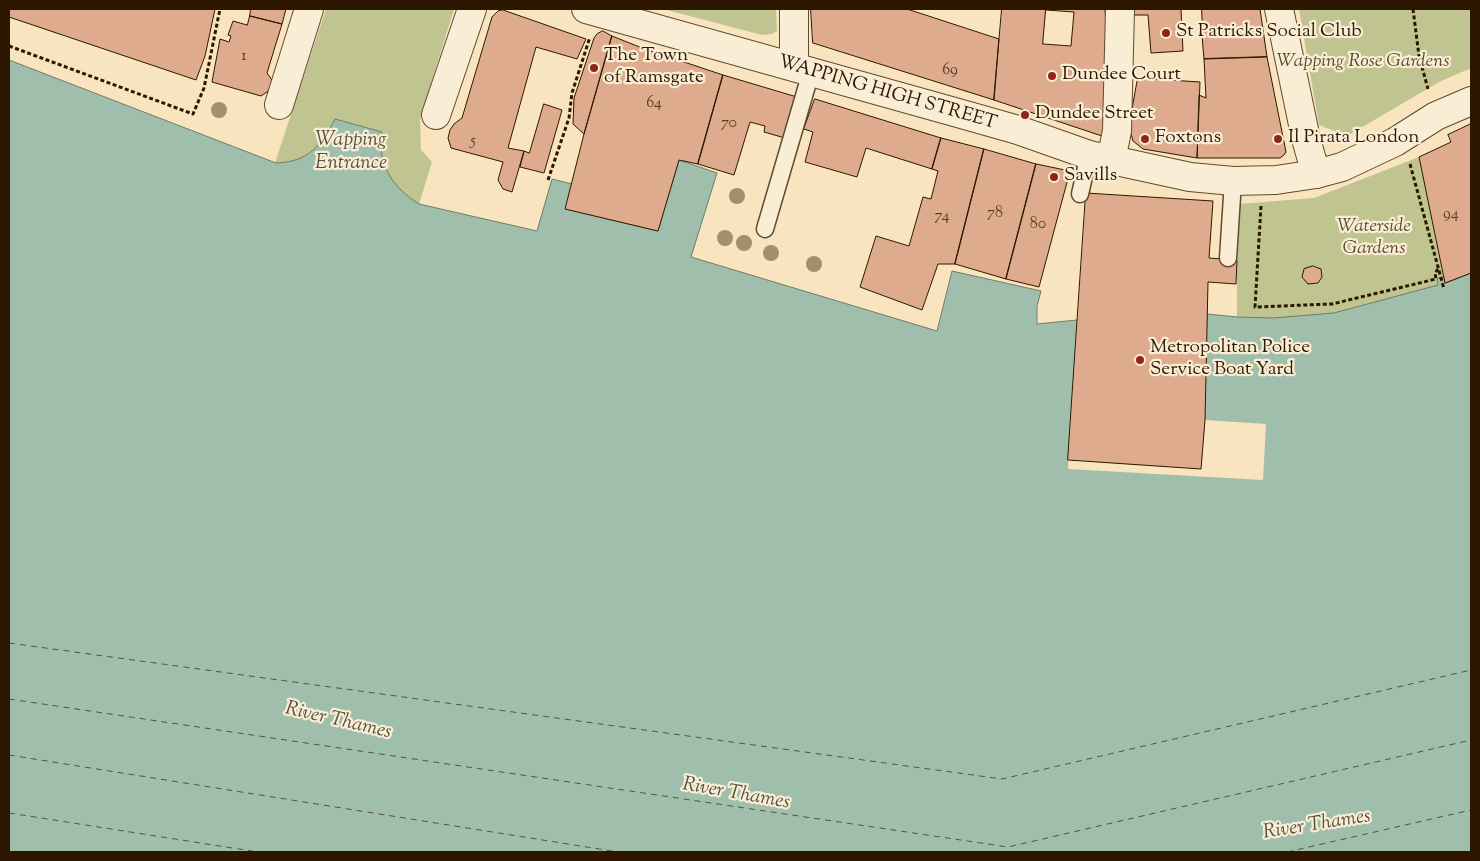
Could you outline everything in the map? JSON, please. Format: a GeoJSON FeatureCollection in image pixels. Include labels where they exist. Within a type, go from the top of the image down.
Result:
{"type":"FeatureCollection","features":[{"type":"Feature","properties":{"kind":"street"},"geometry":{"type":"LineString","coordinates":[[279,105],[309,9]]}},
{"type":"Feature","properties":{"kind":"street"},"geometry":{"type":"LineString","coordinates":[[436,115],[472,9]]}},
{"type":"Feature","properties":{"kind":"street"},"geometry":{"type":"LineString","coordinates":[[794,9],[802,70]]}},
{"type":"Feature","properties":{"kind":"street"},"geometry":{"type":"LineString","coordinates":[[1100,158],[1117,131],[1120,9]]}},
{"type":"Feature","properties":{"kind":"street"},"geometry":{"type":"LineString","coordinates":[[1279,9],[1306,140],[1316,174]]}},
{"type":"Feature","properties":{"kind":"street","name":"WAPPING HIGH STREET"},"geometry":{"type":"LineString","coordinates":[[592,11],[958,112],[1100,158],[1190,177],[1233,181],[1276,180],[1316,174],[1342,167],[1395,142],[1436,116],[1471,101]]}},
{"type":"Feature","properties":{"kind":"lane"},"geometry":{"type":"LineString","coordinates":[[766,229],[802,70]]}},
{"type":"Feature","properties":{"kind":"lane"},"geometry":{"type":"LineString","coordinates":[[1080,194],[1100,158]]}},
{"type":"Feature","properties":{"kind":"lane"},"geometry":{"type":"LineString","coordinates":[[1228,258],[1233,181]]}},
{"type":"Feature","properties":{"kind":"path"},"geometry":{"type":"LineString","coordinates":[[9,46],[193,114],[204,88],[220,9]]}},
{"type":"Feature","properties":{"kind":"path"},"geometry":{"type":"LineString","coordinates":[[1413,9],[1419,56],[1436,116]]}},
{"type":"Feature","properties":{"kind":"path"},"geometry":{"type":"LineString","coordinates":[[548,180],[569,118],[572,93],[592,11]]}},
{"type":"Feature","properties":{"kind":"path"},"geometry":{"type":"LineString","coordinates":[[1408,158],[1444,289]]}},
{"type":"Feature","properties":{"kind":"path"},"geometry":{"type":"LineString","coordinates":[[1261,204],[1255,307],[1332,304],[1436,279],[1435,273],[1438,269]]}},
{"type":"Feature","properties":{"kind":"green space","name":"Waterside Gardens"},"geometry":{"type":"Polygon","coordinates":[[[326,9],[454,9],[420,119],[421,150],[432,162],[419,204],[537,231],[552,179],[566,209],[658,231],[679,160],[717,173],[691,257],[937,331],[952,271],[1041,291],[1037,306],[1037,324],[1187,314],[1237,317],[1239,204],[1314,198],[1419,157],[1445,283],[1471,273],[1471,377],[750,352],[9,60],[275,163],[326,9]]]}},
{"type":"Feature","properties":{"kind":"green space"},"geometry":{"type":"Polygon","coordinates":[[[663,9],[776,9],[777,31],[772,34],[762,35],[663,9]]]}},
{"type":"Feature","properties":{"kind":"green space","name":"Wapping Rose Gardens"},"geometry":{"type":"Polygon","coordinates":[[[1299,9],[1471,9],[1471,68],[1439,82],[1347,136],[1319,125],[1299,9]]]}},
{"type":"Feature","properties":{"kind":"water"},"geometry":{"type":"Polygon","coordinates":[[[9,60],[276,163],[297,160],[312,151],[319,145],[335,119],[382,132],[382,154],[388,174],[401,190],[419,204],[537,231],[552,179],[572,184],[566,209],[658,231],[679,160],[717,173],[691,257],[937,331],[952,271],[1041,291],[1037,306],[1037,324],[1077,320],[1207,314],[1273,318],[1334,313],[1438,285],[1437,279],[1444,277],[1446,283],[1471,273],[1471,852],[9,852],[9,60]]]}},
{"type":"Feature","properties":{"kind":"pier"},"geometry":{"type":"Polygon","coordinates":[[[1207,314],[1205,420],[1266,424],[1263,480],[1068,469],[1077,320],[1207,314]]]}},
{"type":"Feature","properties":{"kind":"building"},"geometry":{"type":"Polygon","coordinates":[[[9,9],[215,9],[205,56],[196,80],[9,17],[9,9]]]}},
{"type":"Feature","properties":{"kind":"building"},"geometry":{"type":"Polygon","coordinates":[[[251,9],[286,9],[282,24],[250,16],[251,9]]]}},
{"type":"Feature","properties":{"kind":"building"},"geometry":{"type":"Polygon","coordinates":[[[811,9],[907,9],[999,39],[994,100],[813,43],[811,9]]]}},
{"type":"Feature","properties":{"kind":"building","name":"Dundee Court"},"geometry":{"type":"Polygon","coordinates":[[[1002,9],[1105,9],[1108,52],[1105,137],[994,100],[1002,9]],[[1046,10],[1043,44],[1071,46],[1074,12],[1046,10]]]}},
{"type":"Feature","properties":{"kind":"building","name":"St Patricks Social Club"},"geometry":{"type":"Polygon","coordinates":[[[1131,9],[1181,9],[1183,51],[1151,53],[1148,15],[1131,15],[1131,9]]]}},
{"type":"Feature","properties":{"kind":"building"},"geometry":{"type":"Polygon","coordinates":[[[1202,9],[1260,9],[1267,57],[1204,59],[1201,24],[1202,9]]]}},
{"type":"Feature","properties":{"kind":"building"},"geometry":{"type":"Polygon","coordinates":[[[503,10],[586,39],[577,59],[536,47],[508,148],[524,151],[512,192],[503,189],[498,180],[503,162],[451,148],[448,138],[454,124],[462,118],[492,17],[498,11],[503,10]]]}},
{"type":"Feature","properties":{"kind":"building"},"geometry":{"type":"Polygon","coordinates":[[[250,16],[282,24],[267,73],[272,80],[271,87],[261,96],[212,82],[220,39],[229,42],[231,36],[228,35],[233,21],[247,25],[250,16]]]}},
{"type":"Feature","properties":{"kind":"building","name":"The Town of Ramsgate"},"geometry":{"type":"Polygon","coordinates":[[[603,31],[612,36],[584,134],[573,124],[574,98],[594,38],[603,31]]]}},
{"type":"Feature","properties":{"kind":"building"},"geometry":{"type":"Polygon","coordinates":[[[612,36],[723,75],[698,164],[679,160],[658,231],[565,209],[612,36]]]}},
{"type":"Feature","properties":{"kind":"building"},"geometry":{"type":"Polygon","coordinates":[[[1267,57],[1286,152],[1284,155],[1280,158],[1197,158],[1199,95],[1206,98],[1204,59],[1267,57]]]}},
{"type":"Feature","properties":{"kind":"building"},"geometry":{"type":"Polygon","coordinates":[[[723,75],[797,97],[785,138],[764,132],[765,126],[750,122],[734,175],[698,164],[723,75]]]}},
{"type":"Feature","properties":{"kind":"building"},"geometry":{"type":"Polygon","coordinates":[[[1138,78],[1200,82],[1197,158],[1143,149],[1133,141],[1129,127],[1138,78]]]}},
{"type":"Feature","properties":{"kind":"building"},"geometry":{"type":"Polygon","coordinates":[[[815,99],[941,138],[932,169],[866,148],[857,177],[805,162],[813,132],[804,129],[815,99]]]}},
{"type":"Feature","properties":{"kind":"building"},"geometry":{"type":"Polygon","coordinates":[[[544,104],[562,110],[544,173],[520,167],[524,151],[529,153],[544,104]]]}},
{"type":"Feature","properties":{"kind":"building"},"geometry":{"type":"Polygon","coordinates":[[[1471,124],[1471,273],[1445,283],[1419,157],[1451,142],[1448,135],[1471,124]]]}},
{"type":"Feature","properties":{"kind":"building"},"geometry":{"type":"Polygon","coordinates":[[[941,138],[984,149],[955,264],[938,264],[922,310],[860,287],[876,236],[909,246],[923,197],[931,199],[938,171],[932,169],[941,138]]]}},
{"type":"Feature","properties":{"kind":"building"},"geometry":{"type":"Polygon","coordinates":[[[984,149],[1036,164],[1006,279],[955,264],[984,149]]]}},
{"type":"Feature","properties":{"kind":"building"},"geometry":{"type":"Polygon","coordinates":[[[1036,164],[1070,171],[1039,287],[1006,279],[1036,164]]]}},
{"type":"Feature","properties":{"kind":"building"},"geometry":{"type":"Polygon","coordinates":[[[1086,193],[1213,201],[1209,258],[1237,260],[1236,284],[1208,282],[1205,420],[1201,469],[1068,460],[1086,193]]]}},
{"type":"Feature","properties":{"kind":"building"},"geometry":{"type":"Polygon","coordinates":[[[1313,266],[1321,269],[1322,277],[1318,283],[1308,284],[1302,277],[1304,269],[1313,266]]]}},
{"type":"Feature","properties":{"kind":"ferry route"},"geometry":{"type":"LineString","coordinates":[[9,643],[1002,779],[1471,670]]}},
{"type":"Feature","properties":{"kind":"ferry route"},"geometry":{"type":"LineString","coordinates":[[9,699],[1008,847],[1471,740]]}},
{"type":"Feature","properties":{"kind":"ferry route"},"geometry":{"type":"LineString","coordinates":[[9,755],[618,852]]}},
{"type":"Feature","properties":{"kind":"ferry route"},"geometry":{"type":"LineString","coordinates":[[1287,852],[1471,810]]}},
{"type":"Feature","properties":{"kind":"ferry route"},"geometry":{"type":"LineString","coordinates":[[9,813],[258,852]]}},
{"type":"Feature","properties":{"kind":"place","name":"St Patricks Social Club"},"geometry":{"type":"Point","coordinates":[1166,33]}},
{"type":"Feature","properties":{"kind":"place","name":"The Town of Ramsgate"},"geometry":{"type":"Point","coordinates":[594,68]}},
{"type":"Feature","properties":{"kind":"place","name":"Dundee Court"},"geometry":{"type":"Point","coordinates":[1052,76]}},
{"type":"Feature","properties":{"kind":"place","name":"Dundee Street"},"geometry":{"type":"Point","coordinates":[1025,115]}},
{"type":"Feature","properties":{"kind":"place","name":"Foxtons"},"geometry":{"type":"Point","coordinates":[1145,139]}},
{"type":"Feature","properties":{"kind":"place","name":"Il Pirata London"},"geometry":{"type":"Point","coordinates":[1278,139]}},
{"type":"Feature","properties":{"kind":"place","name":"Savills"},"geometry":{"type":"Point","coordinates":[1054,177]}},
{"type":"Feature","properties":{"kind":"place","name":"Metropolitan Police Service Boat Yard"},"geometry":{"type":"Point","coordinates":[1140,360]}},
{"type":"Feature","properties":{"kind":"water label","name":"Wapping Entrance"},"geometry":{"type":"Point","coordinates":[351,154]}},
{"type":"Feature","properties":{"kind":"water label","name":"River Thames"},"geometry":{"type":"Point","coordinates":[338,722]}},
{"type":"Feature","properties":{"kind":"water label","name":"River Thames"},"geometry":{"type":"Point","coordinates":[736,795]}},
{"type":"Feature","properties":{"kind":"water label","name":"River Thames"},"geometry":{"type":"Point","coordinates":[1317,826]}}]}
